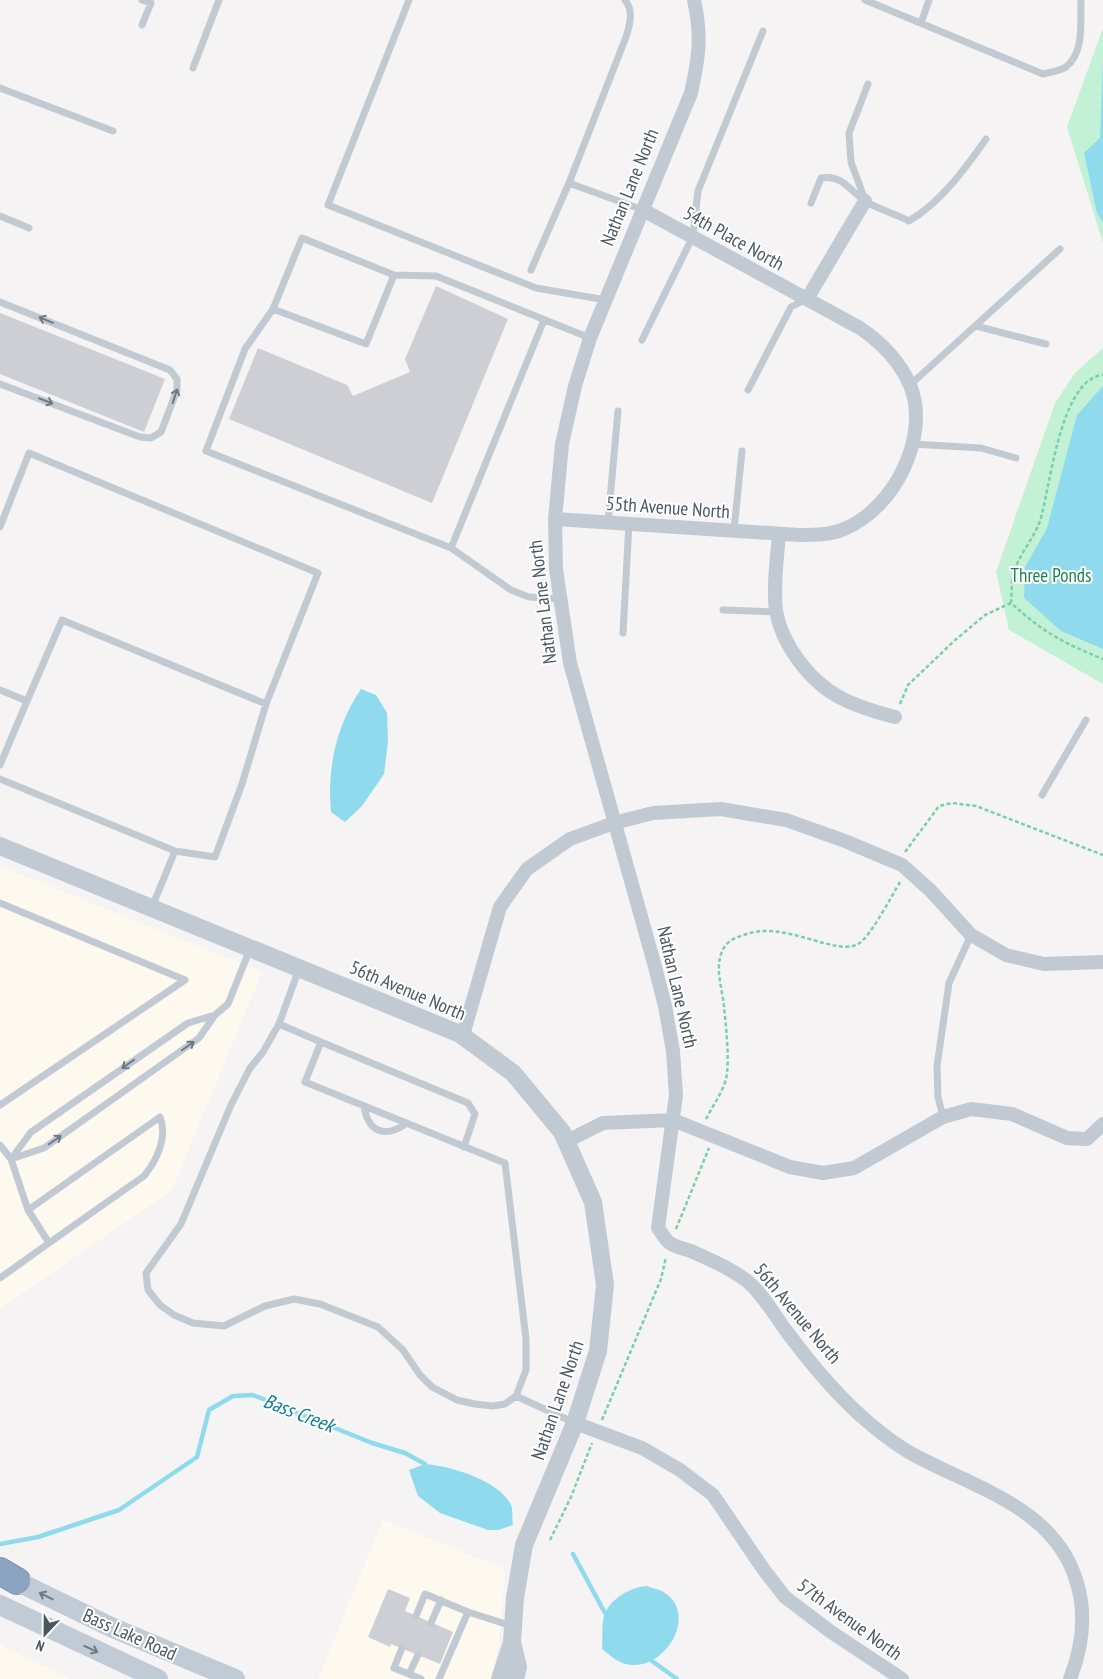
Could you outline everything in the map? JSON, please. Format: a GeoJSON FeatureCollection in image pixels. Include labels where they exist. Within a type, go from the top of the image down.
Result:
{"type":"FeatureCollection","features":[{"type":"Feature","properties":{"kind":"main road","name":"Bass Lake Road"},"geometry":{"type":"LineString","coordinates":[[5,1575],[113,1628],[235,1679]]}},
{"type":"Feature","properties":{"kind":"main road","name":"Bass Lake Road"},"geometry":{"type":"LineString","coordinates":[[0,1605],[158,1679]]}},
{"type":"Feature","properties":{"kind":"street","name":"Nathan Lane North"},"geometry":{"type":"LineString","coordinates":[[673,1120],[676,1095],[673,1051],[665,1006],[570,663],[559,599],[555,519],[562,444],[574,386],[590,338],[691,92],[700,53],[699,23],[694,0]]}},
{"type":"Feature","properties":{"kind":"street"},"geometry":{"type":"LineString","coordinates":[[807,299],[865,201]]}},
{"type":"Feature","properties":{"kind":"street","name":"54th Place North"},"geometry":{"type":"LineString","coordinates":[[643,210],[807,299],[881,343],[898,362],[910,386],[916,410],[912,444]]}},
{"type":"Feature","properties":{"kind":"street","name":"55th Avenue North"},"geometry":{"type":"LineString","coordinates":[[555,519],[779,534],[823,535],[844,529],[863,519],[884,500],[896,482],[912,444]]}},
{"type":"Feature","properties":{"kind":"street"},"geometry":{"type":"LineString","coordinates":[[779,534],[776,573],[777,612],[781,629],[796,656],[815,679],[839,697],[867,709],[895,717]]}},
{"type":"Feature","properties":{"kind":"street"},"geometry":{"type":"LineString","coordinates":[[463,1036],[500,907],[527,869],[570,839],[614,823],[653,813],[721,809],[786,820],[845,841],[902,865],[931,891],[971,935],[1006,955],[1044,964],[1103,962]]}},
{"type":"Feature","properties":{"kind":"street","name":"56th Avenue North"},"geometry":{"type":"LineString","coordinates":[[0,846],[251,947],[463,1036],[514,1072],[557,1124],[566,1141]]}},
{"type":"Feature","properties":{"kind":"street"},"geometry":{"type":"LineString","coordinates":[[566,1141],[603,1123],[673,1120],[790,1168],[823,1173],[854,1168],[944,1117],[971,1109],[1012,1114],[1067,1138],[1088,1139],[1103,1124]]}},
{"type":"Feature","properties":{"kind":"street"},"geometry":{"type":"LineString","coordinates":[[670,1244],[658,1228],[673,1120]]}},
{"type":"Feature","properties":{"kind":"street","name":"Nathan Lane North"},"geometry":{"type":"LineString","coordinates":[[515,1679],[518,1667],[513,1634],[515,1598],[524,1545],[575,1424],[598,1351],[605,1285],[593,1202],[566,1141]]}},
{"type":"Feature","properties":{"kind":"street","name":"56th Avenue North"},"geometry":{"type":"LineString","coordinates":[[670,1244],[730,1268],[750,1284],[807,1358],[847,1403],[893,1442],[914,1455],[1026,1512],[1047,1529],[1064,1552],[1075,1574],[1081,1597],[1082,1635],[1079,1655],[1071,1676]]}},
{"type":"Feature","properties":{"kind":"street","name":"57th Avenue North"},"geometry":{"type":"LineString","coordinates":[[575,1424],[597,1430],[642,1448],[680,1470],[713,1495],[764,1570],[785,1597],[831,1632],[902,1679]]}},
{"type":"Feature","properties":{"kind":"street","name":"Nathan Lane North"},"geometry":{"type":"LineString","coordinates":[[500,1679],[513,1634]]}},
{"type":"Feature","properties":{"kind":"lane"},"geometry":{"type":"LineString","coordinates":[[142,0],[151,3],[142,26]]}},
{"type":"Feature","properties":{"kind":"lane"},"geometry":{"type":"LineString","coordinates":[[193,68],[219,0]]}},
{"type":"Feature","properties":{"kind":"lane"},"geometry":{"type":"LineString","coordinates":[[409,0],[328,205],[393,233],[536,288],[606,300]]}},
{"type":"Feature","properties":{"kind":"lane"},"geometry":{"type":"LineString","coordinates":[[531,270],[569,183],[626,37],[631,20],[629,6],[625,0]]}},
{"type":"Feature","properties":{"kind":"lane"},"geometry":{"type":"LineString","coordinates":[[865,0],[1043,74],[1065,68],[1075,57],[1079,43],[1081,0]]}},
{"type":"Feature","properties":{"kind":"lane"},"geometry":{"type":"LineString","coordinates":[[921,23],[930,0]]}},
{"type":"Feature","properties":{"kind":"lane"},"geometry":{"type":"LineString","coordinates":[[642,340],[694,236],[698,191],[763,31]]}},
{"type":"Feature","properties":{"kind":"lane"},"geometry":{"type":"LineString","coordinates":[[865,201],[851,162],[848,133],[868,84]]}},
{"type":"Feature","properties":{"kind":"lane"},"geometry":{"type":"LineString","coordinates":[[0,88],[113,131]]}},
{"type":"Feature","properties":{"kind":"lane"},"geometry":{"type":"LineString","coordinates":[[810,202],[821,178],[830,176],[844,182],[865,201],[909,221],[924,212],[959,176],[986,139]]}},
{"type":"Feature","properties":{"kind":"lane"},"geometry":{"type":"LineString","coordinates":[[569,183],[643,210]]}},
{"type":"Feature","properties":{"kind":"lane"},"geometry":{"type":"LineString","coordinates":[[0,216],[29,228]]}},
{"type":"Feature","properties":{"kind":"lane"},"geometry":{"type":"LineString","coordinates":[[559,599],[529,597],[511,590],[451,548],[206,451],[246,349],[273,309],[302,238],[394,275],[436,276],[590,338]]}},
{"type":"Feature","properties":{"kind":"lane"},"geometry":{"type":"LineString","coordinates":[[910,386],[1060,249]]}},
{"type":"Feature","properties":{"kind":"lane"},"geometry":{"type":"LineString","coordinates":[[273,309],[366,344],[394,275]]}},
{"type":"Feature","properties":{"kind":"lane"},"geometry":{"type":"LineString","coordinates":[[748,390],[791,307],[807,299]]}},
{"type":"Feature","properties":{"kind":"lane"},"geometry":{"type":"LineString","coordinates":[[0,302],[170,370],[176,379],[177,390],[161,432],[151,438],[140,437],[0,384]]}},
{"type":"Feature","properties":{"kind":"lane"},"geometry":{"type":"LineString","coordinates":[[451,548],[544,320]]}},
{"type":"Feature","properties":{"kind":"lane"},"geometry":{"type":"LineString","coordinates":[[976,326],[1046,344]]}},
{"type":"Feature","properties":{"kind":"lane"},"geometry":{"type":"LineString","coordinates":[[608,522],[618,411]]}},
{"type":"Feature","properties":{"kind":"lane"},"geometry":{"type":"LineString","coordinates":[[912,444],[981,448],[1016,458]]}},
{"type":"Feature","properties":{"kind":"lane"},"geometry":{"type":"LineString","coordinates":[[734,530],[742,451]]}},
{"type":"Feature","properties":{"kind":"lane"},"geometry":{"type":"LineString","coordinates":[[0,527],[29,453],[318,574],[266,704],[242,784],[215,857],[175,851],[0,779]]}},
{"type":"Feature","properties":{"kind":"lane"},"geometry":{"type":"LineString","coordinates":[[623,633],[628,523]]}},
{"type":"Feature","properties":{"kind":"lane"},"geometry":{"type":"LineString","coordinates":[[723,610],[777,612]]}},
{"type":"Feature","properties":{"kind":"lane"},"geometry":{"type":"LineString","coordinates":[[0,765],[62,620],[266,704]]}},
{"type":"Feature","properties":{"kind":"lane"},"geometry":{"type":"LineString","coordinates":[[0,690],[27,701]]}},
{"type":"Feature","properties":{"kind":"lane"},"geometry":{"type":"LineString","coordinates":[[1042,795],[1086,720]]}},
{"type":"Feature","properties":{"kind":"lane"},"geometry":{"type":"LineString","coordinates":[[152,908],[175,851]]}},
{"type":"Feature","properties":{"kind":"lane"},"geometry":{"type":"LineString","coordinates":[[0,903],[185,980],[0,1104]]}},
{"type":"Feature","properties":{"kind":"lane"},"geometry":{"type":"LineString","coordinates":[[944,1117],[938,1096],[937,1066],[949,983],[971,935]]}},
{"type":"Feature","properties":{"kind":"lane"},"geometry":{"type":"LineString","coordinates":[[11,1159],[44,1148],[199,1038],[215,1014],[228,1004],[251,947]]}},
{"type":"Feature","properties":{"kind":"lane"},"geometry":{"type":"LineString","coordinates":[[299,968],[279,1024],[263,1052],[250,1068],[231,1105],[181,1224],[146,1273],[148,1290],[160,1305],[174,1315],[194,1323],[224,1326],[265,1306],[294,1298],[320,1304],[378,1327],[403,1350],[420,1376],[432,1387],[457,1400],[493,1406],[505,1404],[516,1396],[526,1370],[526,1338],[505,1163],[305,1082],[321,1042]]}},
{"type":"Feature","properties":{"kind":"lane"},"geometry":{"type":"LineString","coordinates":[[11,1159],[32,1132],[188,1023],[215,1014]]}},
{"type":"Feature","properties":{"kind":"lane"},"geometry":{"type":"LineString","coordinates":[[279,1024],[468,1103],[475,1114],[464,1147]]}},
{"type":"Feature","properties":{"kind":"lane"},"geometry":{"type":"LineString","coordinates":[[364,1106],[366,1120],[374,1128],[387,1132],[398,1130],[407,1124]]}},
{"type":"Feature","properties":{"kind":"lane"},"geometry":{"type":"LineString","coordinates":[[0,1278],[144,1176],[153,1165],[164,1135],[164,1127],[160,1117],[28,1210]]}},
{"type":"Feature","properties":{"kind":"lane"},"geometry":{"type":"LineString","coordinates":[[0,1144],[11,1159],[28,1210],[49,1243]]}},
{"type":"Feature","properties":{"kind":"lane"},"geometry":{"type":"LineString","coordinates":[[516,1396],[575,1424]]}},
{"type":"Feature","properties":{"kind":"lane"},"geometry":{"type":"LineString","coordinates":[[416,1616],[425,1594],[513,1634]]}},
{"type":"Feature","properties":{"kind":"lane"},"geometry":{"type":"LineString","coordinates":[[431,1623],[441,1600]]}},
{"type":"Feature","properties":{"kind":"lane"},"geometry":{"type":"LineString","coordinates":[[439,1679],[468,1612]]}},
{"type":"Feature","properties":{"kind":"lane"},"geometry":{"type":"LineString","coordinates":[[402,1648],[394,1668],[422,1679]]}},
{"type":"Feature","properties":{"kind":"lane"},"geometry":{"type":"LineString","coordinates":[[409,1674],[418,1655]]}},
{"type":"Feature","properties":{"kind":"path"},"geometry":{"type":"LineString","coordinates":[[1011,603],[1014,571],[1039,523],[1060,431],[1085,383],[1093,376],[1103,375]]}},
{"type":"Feature","properties":{"kind":"path"},"geometry":{"type":"LineString","coordinates":[[1011,603],[1045,632],[1061,642],[1103,659]]}},
{"type":"Feature","properties":{"kind":"path"},"geometry":{"type":"LineString","coordinates":[[895,717],[908,684],[986,615],[1011,603]]}},
{"type":"Feature","properties":{"kind":"path"},"geometry":{"type":"LineString","coordinates":[[550,1540],[571,1497],[597,1430],[661,1279],[670,1244],[710,1146],[705,1121],[726,1077],[724,1005],[719,970],[725,946],[735,938],[752,931],[775,930],[830,945],[846,947],[858,944],[868,934],[903,878],[902,865],[904,853],[939,806],[952,803],[976,806],[1103,854]]}},
{"type":"Feature","properties":{"kind":"shaded area"},"geometry":{"type":"Polygon","coordinates":[[[0,866],[262,972],[172,1190],[0,1309],[0,866]]]}},
{"type":"Feature","properties":{"kind":"shaded area"},"geometry":{"type":"Polygon","coordinates":[[[383,1520],[505,1569],[499,1642],[492,1679],[318,1679],[383,1520]]]}},
{"type":"Feature","properties":{"kind":"shaded area"},"geometry":{"type":"Polygon","coordinates":[[[0,1644],[9,1649],[70,1679],[0,1679],[0,1644]]]}},
{"type":"Feature","properties":{"kind":"green space"},"geometry":{"type":"Polygon","coordinates":[[[1103,28],[1103,243],[1067,127],[1103,28]]]}},
{"type":"Feature","properties":{"kind":"green space","name":"Three Ponds"},"geometry":{"type":"Polygon","coordinates":[[[1103,348],[1103,684],[1009,630],[996,572],[1055,403],[1075,373],[1103,348]]]}},
{"type":"Feature","properties":{"kind":"water"},"geometry":{"type":"Polygon","coordinates":[[[1103,61],[1103,223],[1097,213],[1084,153],[1100,138],[1103,61]]]}},
{"type":"Feature","properties":{"kind":"water"},"geometry":{"type":"Polygon","coordinates":[[[1103,386],[1103,649],[1061,631],[1024,598],[1025,567],[1047,528],[1077,415],[1103,386]]]}},
{"type":"Feature","properties":{"kind":"water"},"geometry":{"type":"Polygon","coordinates":[[[361,689],[376,695],[387,713],[388,742],[384,774],[362,806],[345,822],[331,812],[330,779],[339,733],[352,703],[361,689]]]}},
{"type":"Feature","properties":{"kind":"water"},"geometry":{"type":"Polygon","coordinates":[[[425,1464],[460,1471],[496,1488],[511,1505],[513,1525],[498,1530],[488,1530],[440,1513],[418,1496],[409,1470],[425,1464]]]}},
{"type":"Feature","properties":{"kind":"water"},"geometry":{"type":"Polygon","coordinates":[[[647,1586],[662,1591],[673,1600],[678,1612],[678,1624],[667,1648],[658,1657],[646,1663],[628,1665],[616,1660],[602,1649],[604,1617],[608,1608],[617,1598],[629,1591],[647,1586]]]}},
{"type":"Feature","properties":{"kind":"building"},"geometry":{"type":"Polygon","coordinates":[[[436,286],[508,319],[432,503],[229,419],[258,348],[347,385],[353,396],[410,372],[405,359],[436,286]]]}},
{"type":"Feature","properties":{"kind":"building"},"geometry":{"type":"Polygon","coordinates":[[[0,313],[165,379],[144,432],[0,374],[0,313]]]}},
{"type":"Feature","properties":{"kind":"building"},"geometry":{"type":"Polygon","coordinates":[[[388,1589],[410,1598],[405,1611],[453,1632],[440,1664],[391,1644],[390,1647],[368,1637],[388,1589]]]}},
{"type":"Feature","properties":{"kind":"waterway","name":"Bass Creek"},"geometry":{"type":"LineString","coordinates":[[0,1544],[38,1537],[119,1510],[197,1457],[209,1410],[233,1396],[253,1395],[372,1443],[405,1453],[425,1464]]}},
{"type":"Feature","properties":{"kind":"waterway","name":"Bass Creek"},"geometry":{"type":"LineString","coordinates":[[573,1554],[605,1613]]}},
{"type":"Feature","properties":{"kind":"waterway","name":"Bass Creek"},"geometry":{"type":"LineString","coordinates":[[652,1661],[677,1679]]}}]}
